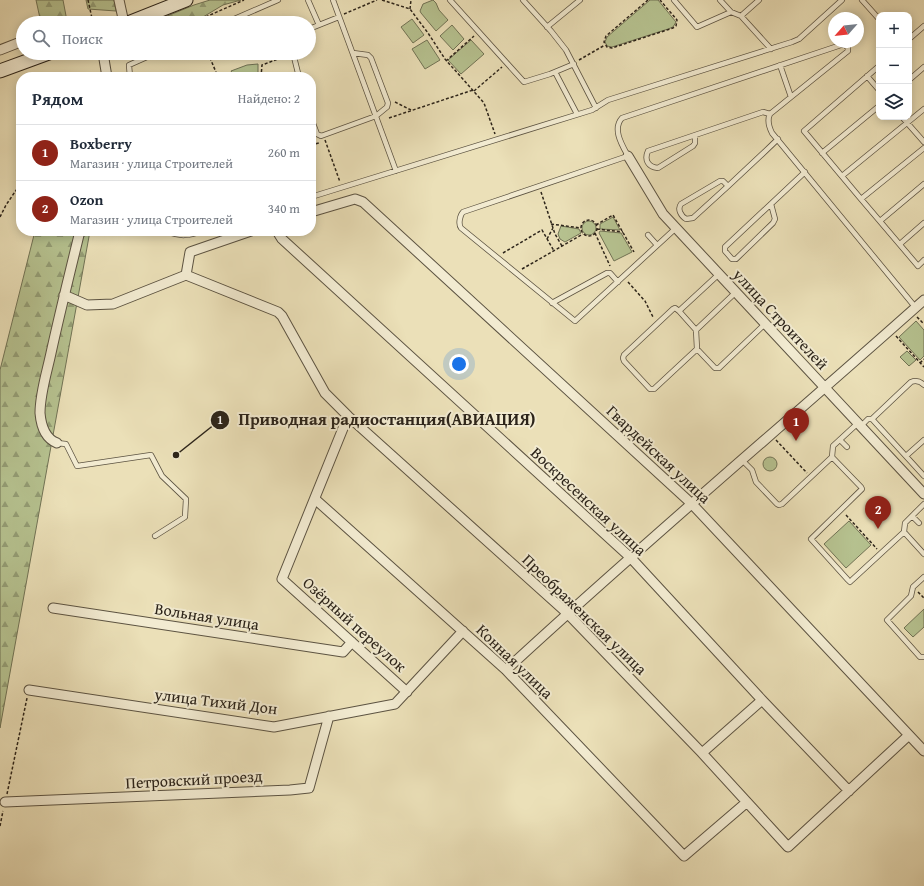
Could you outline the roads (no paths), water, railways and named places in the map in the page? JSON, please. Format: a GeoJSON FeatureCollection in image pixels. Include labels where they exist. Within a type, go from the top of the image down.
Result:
{"type":"FeatureCollection","features":[{"type":"Feature","properties":{"kind":"street"},"geometry":{"type":"LineString","coordinates":[[120,0],[123,16]]}},
{"type":"Feature","properties":{"kind":"street"},"geometry":{"type":"LineString","coordinates":[[146,16],[186,0]]}},
{"type":"Feature","properties":{"kind":"street"},"geometry":{"type":"LineString","coordinates":[[0,50],[16,44]]}},
{"type":"Feature","properties":{"kind":"street"},"geometry":{"type":"LineString","coordinates":[[0,71],[30,60]]}},
{"type":"Feature","properties":{"kind":"street"},"geometry":{"type":"LineString","coordinates":[[104,60],[106,72]]}},
{"type":"Feature","properties":{"kind":"street","name":"улица Строителей"},"geometry":{"type":"LineString","coordinates":[[628,156],[663,214],[924,494]]}},
{"type":"Feature","properties":{"kind":"street","name":"Гвардейская улица"},"geometry":{"type":"LineString","coordinates":[[316,211],[355,199],[363,202],[692,504],[924,751]]}},
{"type":"Feature","properties":{"kind":"street"},"geometry":{"type":"LineString","coordinates":[[57,443],[50,440],[43,429],[40,413],[41,400],[79,236]]}},
{"type":"Feature","properties":{"kind":"street"},"geometry":{"type":"LineString","coordinates":[[64,295],[87,305],[113,304],[186,275],[190,252],[236,236]]}},
{"type":"Feature","properties":{"kind":"street","name":"Воскресенская улица"},"geometry":{"type":"LineString","coordinates":[[280,236],[631,558],[762,700],[849,790]]}},
{"type":"Feature","properties":{"kind":"street","name":"Преображенская улица"},"geometry":{"type":"LineString","coordinates":[[186,275],[278,312],[282,316],[325,393],[348,416],[568,613],[702,753],[788,848],[849,790]]}},
{"type":"Feature","properties":{"kind":"street"},"geometry":{"type":"LineString","coordinates":[[506,670],[568,613],[826,388],[924,300]]}},
{"type":"Feature","properties":{"kind":"street"},"geometry":{"type":"LineString","coordinates":[[315,499],[348,416]]}},
{"type":"Feature","properties":{"kind":"street","name":"Озёрный переулок"},"geometry":{"type":"LineString","coordinates":[[315,499],[282,579],[407,692]]}},
{"type":"Feature","properties":{"kind":"street","name":"Конная улица"},"geometry":{"type":"LineString","coordinates":[[315,499],[506,670],[684,856],[747,802]]}},
{"type":"Feature","properties":{"kind":"street","name":"Вольная улица"},"geometry":{"type":"LineString","coordinates":[[53,608],[343,652],[352,642]]}},
{"type":"Feature","properties":{"kind":"street","name":"улица Тихий Дон"},"geometry":{"type":"LineString","coordinates":[[29,690],[274,727],[395,704],[463,631]]}},
{"type":"Feature","properties":{"kind":"street"},"geometry":{"type":"LineString","coordinates":[[702,753],[762,700]]}},
{"type":"Feature","properties":{"kind":"street","name":"Петровский проезд"},"geometry":{"type":"LineString","coordinates":[[5,802],[282,791],[310,788],[329,716]]}},
{"type":"Feature","properties":{"kind":"street"},"geometry":{"type":"LineString","coordinates":[[849,790],[909,735]]}},
{"type":"Feature","properties":{"kind":"lane"},"geometry":{"type":"LineString","coordinates":[[241,16],[278,0]]}},
{"type":"Feature","properties":{"kind":"lane"},"geometry":{"type":"LineString","coordinates":[[308,0],[315,16]]}},
{"type":"Feature","properties":{"kind":"lane"},"geometry":{"type":"LineString","coordinates":[[333,0],[396,171]]}},
{"type":"Feature","properties":{"kind":"lane"},"geometry":{"type":"LineString","coordinates":[[450,0],[524,82],[574,64]]}},
{"type":"Feature","properties":{"kind":"lane"},"geometry":{"type":"LineString","coordinates":[[523,0],[566,50],[596,108]]}},
{"type":"Feature","properties":{"kind":"lane"},"geometry":{"type":"LineString","coordinates":[[547,27],[580,0]]}},
{"type":"Feature","properties":{"kind":"lane"},"geometry":{"type":"LineString","coordinates":[[674,0],[697,27],[731,12]]}},
{"type":"Feature","properties":{"kind":"lane"},"geometry":{"type":"LineString","coordinates":[[720,0],[731,12],[741,16],[771,49]]}},
{"type":"Feature","properties":{"kind":"lane"},"geometry":{"type":"LineString","coordinates":[[741,16],[759,0]]}},
{"type":"Feature","properties":{"kind":"lane"},"geometry":{"type":"LineString","coordinates":[[316,196],[596,108],[608,100],[792,42],[798,39],[842,0]]}},
{"type":"Feature","properties":{"kind":"lane"},"geometry":{"type":"LineString","coordinates":[[862,0],[876,16]]}},
{"type":"Feature","properties":{"kind":"lane"},"geometry":{"type":"LineString","coordinates":[[316,26],[339,16]]}},
{"type":"Feature","properties":{"kind":"lane"},"geometry":{"type":"LineString","coordinates":[[316,18],[319,25]]}},
{"type":"Feature","properties":{"kind":"lane"},"geometry":{"type":"LineString","coordinates":[[912,36],[924,26]]}},
{"type":"Feature","properties":{"kind":"lane"},"geometry":{"type":"LineString","coordinates":[[676,228],[575,321],[460,228],[459,224],[462,213],[628,156],[619,137],[618,128],[619,122],[622,118],[844,44],[848,48],[848,51],[770,114],[768,120],[772,133],[916,308]]}},
{"type":"Feature","properties":{"kind":"lane"},"geometry":{"type":"LineString","coordinates":[[316,131],[319,136],[323,135],[376,116],[388,105],[370,56],[353,53]]}},
{"type":"Feature","properties":{"kind":"lane"},"geometry":{"type":"LineString","coordinates":[[129,72],[131,64],[140,60]]}},
{"type":"Feature","properties":{"kind":"lane"},"geometry":{"type":"LineString","coordinates":[[295,60],[298,72]]}},
{"type":"Feature","properties":{"kind":"lane"},"geometry":{"type":"LineString","coordinates":[[780,65],[791,98]]}},
{"type":"Feature","properties":{"kind":"lane"},"geometry":{"type":"LineString","coordinates":[[912,77],[924,67]]}},
{"type":"Feature","properties":{"kind":"lane"},"geometry":{"type":"LineString","coordinates":[[876,68],[804,131],[918,266],[924,260]]}},
{"type":"Feature","properties":{"kind":"lane"},"geometry":{"type":"LineString","coordinates":[[555,72],[577,114]]}},
{"type":"Feature","properties":{"kind":"lane"},"geometry":{"type":"LineString","coordinates":[[867,76],[876,86]]}},
{"type":"Feature","properties":{"kind":"lane"},"geometry":{"type":"LineString","coordinates":[[822,153],[876,108]]}},
{"type":"Feature","properties":{"kind":"lane"},"geometry":{"type":"LineString","coordinates":[[842,176],[924,109]]}},
{"type":"Feature","properties":{"kind":"lane"},"geometry":{"type":"LineString","coordinates":[[695,136],[695,143],[693,146],[658,168],[652,167],[647,163],[646,157],[648,151],[763,112],[770,114]]}},
{"type":"Feature","properties":{"kind":"lane"},"geometry":{"type":"LineString","coordinates":[[905,120],[924,142]]}},
{"type":"Feature","properties":{"kind":"lane"},"geometry":{"type":"LineString","coordinates":[[728,186],[723,181],[720,181],[681,204],[680,208],[682,215],[686,219],[692,219],[728,186],[778,139]]}},
{"type":"Feature","properties":{"kind":"lane"},"geometry":{"type":"LineString","coordinates":[[862,199],[924,148]]}},
{"type":"Feature","properties":{"kind":"lane"},"geometry":{"type":"LineString","coordinates":[[771,204],[775,221],[736,259],[732,259],[725,251],[725,247],[805,172]]}},
{"type":"Feature","properties":{"kind":"lane"},"geometry":{"type":"LineString","coordinates":[[880,221],[924,184]]}},
{"type":"Feature","properties":{"kind":"lane"},"geometry":{"type":"LineString","coordinates":[[900,244],[924,223]]}},
{"type":"Feature","properties":{"kind":"lane"},"geometry":{"type":"LineString","coordinates":[[648,235],[657,245]]}},
{"type":"Feature","properties":{"kind":"lane"},"geometry":{"type":"LineString","coordinates":[[552,303],[607,273],[610,273],[618,282]]}},
{"type":"Feature","properties":{"kind":"lane"},"geometry":{"type":"LineString","coordinates":[[679,311],[718,274]]}},
{"type":"Feature","properties":{"kind":"lane"},"geometry":{"type":"LineString","coordinates":[[696,330],[736,292]]}},
{"type":"Feature","properties":{"kind":"lane"},"geometry":{"type":"LineString","coordinates":[[697,349],[652,390],[624,361],[623,358],[675,308],[696,330],[697,349],[717,369],[765,324]]}},
{"type":"Feature","properties":{"kind":"lane"},"geometry":{"type":"LineString","coordinates":[[742,460],[752,470],[756,482],[779,505],[832,457],[833,446],[859,424],[868,419],[872,419],[911,382],[918,381],[924,385]]}},
{"type":"Feature","properties":{"kind":"lane"},"geometry":{"type":"LineString","coordinates":[[872,419],[924,476]]}},
{"type":"Feature","properties":{"kind":"lane"},"geometry":{"type":"LineString","coordinates":[[840,440],[847,447]]}},
{"type":"Feature","properties":{"kind":"lane"},"geometry":{"type":"LineString","coordinates":[[906,456],[924,440]]}},
{"type":"Feature","properties":{"kind":"lane"},"geometry":{"type":"LineString","coordinates":[[57,443],[66,444],[77,466],[151,455],[162,476],[186,499],[185,517],[156,536]]}},
{"type":"Feature","properties":{"kind":"lane"},"geometry":{"type":"LineString","coordinates":[[832,457],[861,487],[862,490],[811,539],[822,553],[850,582],[904,532],[905,523],[924,504]]}},
{"type":"Feature","properties":{"kind":"lane"},"geometry":{"type":"LineString","coordinates":[[912,516],[919,523]]}},
{"type":"Feature","properties":{"kind":"lane"},"geometry":{"type":"LineString","coordinates":[[904,532],[924,554]]}},
{"type":"Feature","properties":{"kind":"lane"},"geometry":{"type":"LineString","coordinates":[[924,577],[913,588],[911,596],[887,620],[920,657],[924,657]]}},
{"type":"Feature","properties":{"kind":"place","name":"Boxberry"},"geometry":{"type":"Point","coordinates":[796,441]}},
{"type":"Feature","properties":{"kind":"place","name":"Приводная радиостанция(АВИАЦИЯ)"},"geometry":{"type":"Point","coordinates":[176,455]}},
{"type":"Feature","properties":{"kind":"place","name":"Ozon"},"geometry":{"type":"Point","coordinates":[878,529]}}]}
